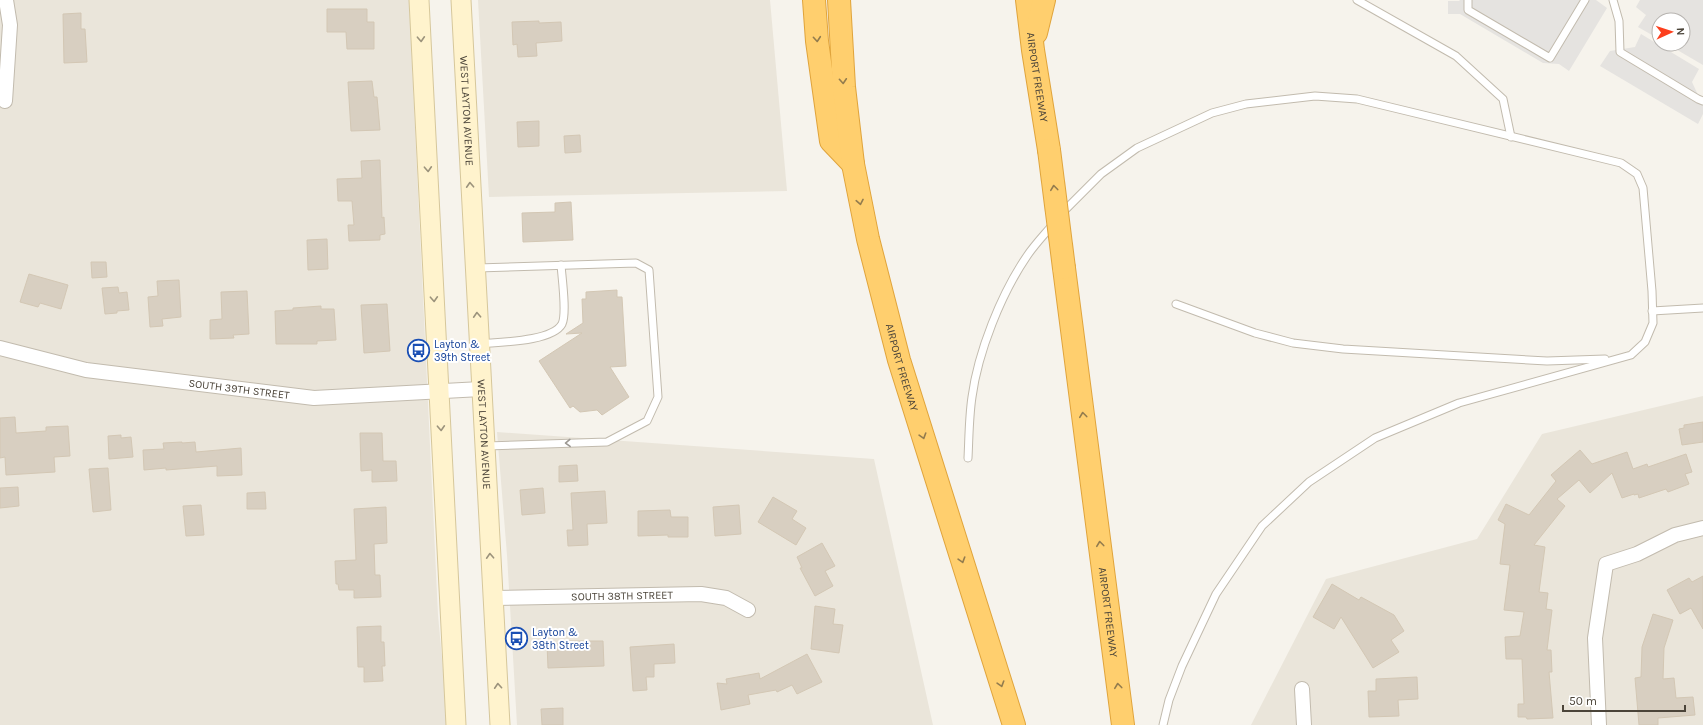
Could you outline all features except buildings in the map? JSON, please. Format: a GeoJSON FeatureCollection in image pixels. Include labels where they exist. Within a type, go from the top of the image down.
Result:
{"type":"FeatureCollection","features":[{"type":"Feature","properties":{"kind":"highway"},"geometry":{"type":"LineString","coordinates":[[814,0],[818,48],[831,141],[853,164]]}},
{"type":"Feature","properties":{"kind":"highway","name":"AIRPORT FREEWAY"},"geometry":{"type":"LineString","coordinates":[[839,0],[844,87],[853,164],[868,239],[899,360],[1014,725]]}},
{"type":"Feature","properties":{"kind":"highway","name":"AIRPORT FREEWAY"},"geometry":{"type":"LineString","coordinates":[[1027,0],[1033,50],[1049,150],[1123,725]]}},
{"type":"Feature","properties":{"kind":"highway"},"geometry":{"type":"LineString","coordinates":[[1033,50],[1044,0]]}},
{"type":"Feature","properties":{"kind":"main road"},"geometry":{"type":"LineString","coordinates":[[419,0],[456,725]]}},
{"type":"Feature","properties":{"kind":"main road","name":"WEST LAYTON AVENUE"},"geometry":{"type":"LineString","coordinates":[[461,0],[500,725]]}},
{"type":"Feature","properties":{"kind":"street"},"geometry":{"type":"LineString","coordinates":[[5,101],[10,25],[6,0]]}},
{"type":"Feature","properties":{"kind":"street","name":"SOUTH 39TH STREET"},"geometry":{"type":"LineString","coordinates":[[0,348],[86,370],[314,398],[481,389]]}},
{"type":"Feature","properties":{"kind":"street"},"geometry":{"type":"LineString","coordinates":[[1599,725],[1595,638],[1606,564],[1637,554],[1676,535],[1703,528]]}},
{"type":"Feature","properties":{"kind":"street","name":"SOUTH 38TH STREET"},"geometry":{"type":"LineString","coordinates":[[492,598],[701,594],[726,598],[748,610]]}},
{"type":"Feature","properties":{"kind":"street"},"geometry":{"type":"LineString","coordinates":[[1302,690],[1304,725]]}},
{"type":"Feature","properties":{"kind":"lane"},"geometry":{"type":"LineString","coordinates":[[1358,0],[1456,56],[1503,99],[1512,137]]}},
{"type":"Feature","properties":{"kind":"lane"},"geometry":{"type":"LineString","coordinates":[[1468,0],[1468,10],[1550,58],[1585,0]]}},
{"type":"Feature","properties":{"kind":"lane"},"geometry":{"type":"LineString","coordinates":[[1613,0],[1619,21],[1620,52],[1698,100],[1703,101]]}},
{"type":"Feature","properties":{"kind":"lane"},"geometry":{"type":"LineString","coordinates":[[968,458],[972,398],[977,369],[985,341],[1004,298],[1027,256],[1065,210],[1101,174],[1137,148],[1212,113],[1246,104],[1315,96],[1357,100],[1621,162],[1637,174],[1644,188],[1653,323],[1645,342],[1631,355],[1459,403],[1375,438],[1310,482],[1262,526],[1216,594],[1182,666],[1169,700],[1163,725]]}},
{"type":"Feature","properties":{"kind":"lane"},"geometry":{"type":"LineString","coordinates":[[475,268],[636,263],[649,270],[658,397],[647,421],[607,442],[484,446]]}},
{"type":"Feature","properties":{"kind":"lane"},"geometry":{"type":"LineString","coordinates":[[479,344],[538,338],[552,332],[561,324],[564,314],[561,265]]}},
{"type":"Feature","properties":{"kind":"lane"},"geometry":{"type":"LineString","coordinates":[[1176,304],[1255,333],[1293,343],[1343,349],[1547,361],[1595,360],[1631,355]]}},
{"type":"Feature","properties":{"kind":"lane"},"geometry":{"type":"LineString","coordinates":[[1652,311],[1703,308]]}},
{"type":"Feature","properties":{"kind":"shaded area"},"geometry":{"type":"Polygon","coordinates":[[[0,0],[409,0],[438,615],[448,725],[0,725],[0,0]]]}},
{"type":"Feature","properties":{"kind":"shaded area"},"geometry":{"type":"Polygon","coordinates":[[[478,0],[770,0],[787,191],[489,197],[478,0]]]}},
{"type":"Feature","properties":{"kind":"shaded area"},"geometry":{"type":"Polygon","coordinates":[[[1596,0],[1607,8],[1569,71],[1559,64],[1543,63],[1460,14],[1448,14],[1448,1],[1596,0]]]}},
{"type":"Feature","properties":{"kind":"shaded area"},"geometry":{"type":"Polygon","coordinates":[[[1640,0],[1703,0],[1703,65],[1681,52],[1691,52],[1691,12],[1651,12],[1651,34],[1638,27],[1646,15],[1636,7],[1640,0]]]}},
{"type":"Feature","properties":{"kind":"shaded area"},"geometry":{"type":"Polygon","coordinates":[[[1641,34],[1651,40],[1651,52],[1671,52],[1699,69],[1692,82],[1703,106],[1703,114],[1698,124],[1600,66],[1610,51],[1635,47],[1641,34]]]}},
{"type":"Feature","properties":{"kind":"shaded area"},"geometry":{"type":"Polygon","coordinates":[[[1703,396],[1703,725],[1251,725],[1326,579],[1477,539],[1542,434],[1703,396]]]}},
{"type":"Feature","properties":{"kind":"shaded area"},"geometry":{"type":"Polygon","coordinates":[[[497,432],[874,459],[933,725],[517,725],[507,555],[497,432]]]}},
{"type":"Feature","properties":{"kind":"place","name":"Layton & 39th Street"},"geometry":{"type":"Point","coordinates":[419,350]}},
{"type":"Feature","properties":{"kind":"place","name":"Layton & 38th Street"},"geometry":{"type":"Point","coordinates":[516,638]}}]}
